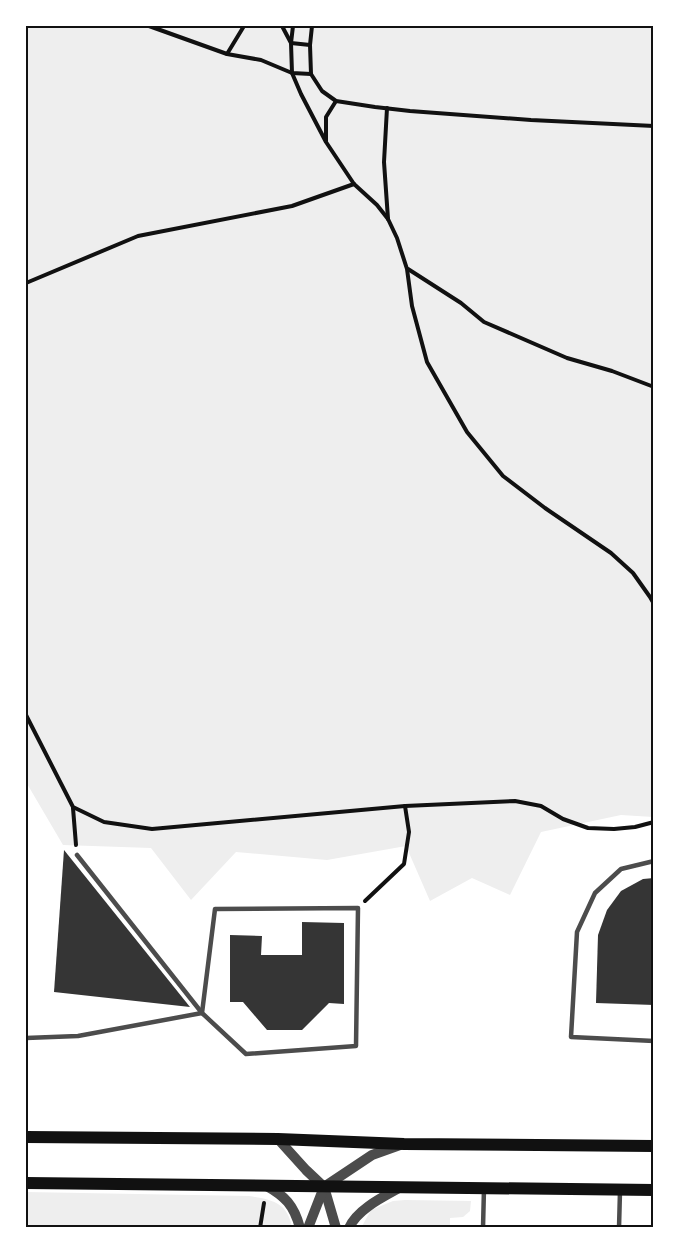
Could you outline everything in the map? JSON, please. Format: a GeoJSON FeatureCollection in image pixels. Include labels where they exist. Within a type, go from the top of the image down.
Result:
{"type":"FeatureCollection","features":[{"type":"Feature","properties":{"kind":"main road"},"geometry":{"type":"LineString","coordinates":[[26,1137],[654,1146]]}},
{"type":"Feature","properties":{"kind":"main road"},"geometry":{"type":"LineString","coordinates":[[26,1183],[654,1190]]}},
{"type":"Feature","properties":{"kind":"street"},"geometry":{"type":"LineString","coordinates":[[278,1139],[324,1187],[336,1227]]}},
{"type":"Feature","properties":{"kind":"street"},"geometry":{"type":"LineString","coordinates":[[308,1227],[324,1187],[372,1155],[404,1144]]}},
{"type":"Feature","properties":{"kind":"street"},"geometry":{"type":"LineString","coordinates":[[264,1185],[280,1193],[291,1204],[300,1227]]}},
{"type":"Feature","properties":{"kind":"street"},"geometry":{"type":"LineString","coordinates":[[350,1227],[351,1223],[368,1207],[402,1187]]}},
{"type":"Feature","properties":{"kind":"lane"},"geometry":{"type":"LineString","coordinates":[[77,855],[202,1013],[246,1054],[356,1046],[358,908],[215,909],[202,1013]]}},
{"type":"Feature","properties":{"kind":"lane"},"geometry":{"type":"LineString","coordinates":[[654,861],[621,869],[595,893],[577,932],[572,1037],[654,1041]]}},
{"type":"Feature","properties":{"kind":"lane"},"geometry":{"type":"LineString","coordinates":[[26,1038],[78,1036],[202,1013]]}},
{"type":"Feature","properties":{"kind":"lane"},"geometry":{"type":"LineString","coordinates":[[483,1227],[484,1188]]}},
{"type":"Feature","properties":{"kind":"lane"},"geometry":{"type":"LineString","coordinates":[[619,1227],[620,1190]]}},
{"type":"Feature","properties":{"kind":"path"},"geometry":{"type":"LineString","coordinates":[[149,26],[227,54],[261,60],[292,73],[311,74]]}},
{"type":"Feature","properties":{"kind":"path"},"geometry":{"type":"LineString","coordinates":[[227,54],[244,26]]}},
{"type":"Feature","properties":{"kind":"path"},"geometry":{"type":"LineString","coordinates":[[282,26],[291,43]]}},
{"type":"Feature","properties":{"kind":"path"},"geometry":{"type":"LineString","coordinates":[[293,26],[292,73],[327,142],[354,184],[388,219],[407,269],[411,306],[427,362],[467,432],[503,476],[611,554],[633,573],[654,604]]}},
{"type":"Feature","properties":{"kind":"path"},"geometry":{"type":"LineString","coordinates":[[312,26],[311,74],[322,91],[336,101],[387,108],[531,120],[654,126]]}},
{"type":"Feature","properties":{"kind":"path"},"geometry":{"type":"LineString","coordinates":[[291,43],[310,45]]}},
{"type":"Feature","properties":{"kind":"path"},"geometry":{"type":"LineString","coordinates":[[327,142],[326,117],[336,101]]}},
{"type":"Feature","properties":{"kind":"path"},"geometry":{"type":"LineString","coordinates":[[387,108],[384,162],[388,219]]}},
{"type":"Feature","properties":{"kind":"path"},"geometry":{"type":"LineString","coordinates":[[26,283],[138,236],[292,206],[354,184]]}},
{"type":"Feature","properties":{"kind":"path"},"geometry":{"type":"LineString","coordinates":[[407,269],[461,303],[484,322],[567,358],[612,371],[654,387]]}},
{"type":"Feature","properties":{"kind":"path"},"geometry":{"type":"LineString","coordinates":[[26,715],[73,807],[77,855]]}},
{"type":"Feature","properties":{"kind":"path"},"geometry":{"type":"LineString","coordinates":[[73,807],[104,822],[152,829],[405,806],[515,801],[541,806],[563,819],[588,828],[614,829],[654,822]]}},
{"type":"Feature","properties":{"kind":"path"},"geometry":{"type":"LineString","coordinates":[[358,908],[404,864],[409,832],[405,806]]}},
{"type":"Feature","properties":{"kind":"path"},"geometry":{"type":"LineString","coordinates":[[260,1227],[264,1203]]}},
{"type":"Feature","properties":{"kind":"shaded area"},"geometry":{"type":"Polygon","coordinates":[[[26,26],[653,26],[653,817],[621,815],[541,832],[510,895],[472,878],[430,901],[406,846],[327,860],[236,852],[191,900],[151,848],[63,845],[26,782],[26,26]]]}},
{"type":"Feature","properties":{"kind":"shaded area"},"geometry":{"type":"Polygon","coordinates":[[[26,1192],[249,1196],[271,1201],[282,1207],[292,1227],[26,1228],[26,1192]]]}},
{"type":"Feature","properties":{"kind":"shaded area"},"geometry":{"type":"Polygon","coordinates":[[[393,1201],[471,1201],[470,1211],[463,1217],[450,1218],[450,1227],[361,1228],[371,1210],[393,1201]]]}},
{"type":"Feature","properties":{"kind":"building"},"geometry":{"type":"Polygon","coordinates":[[[64,850],[190,1007],[54,992],[64,850]]]}},
{"type":"Feature","properties":{"kind":"building"},"geometry":{"type":"Polygon","coordinates":[[[654,878],[654,1005],[596,1003],[598,935],[607,910],[621,891],[643,879],[654,878]]]}},
{"type":"Feature","properties":{"kind":"building"},"geometry":{"type":"Polygon","coordinates":[[[302,922],[344,923],[344,1004],[329,1003],[302,1030],[267,1030],[243,1002],[230,1002],[230,935],[262,936],[261,955],[302,955],[302,922]]]}}]}
